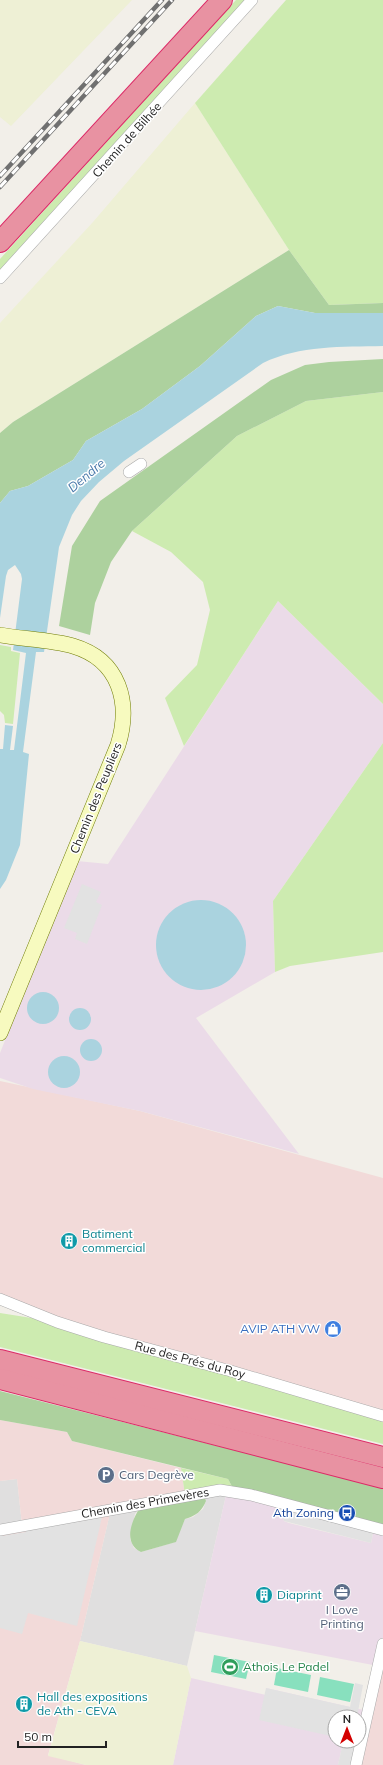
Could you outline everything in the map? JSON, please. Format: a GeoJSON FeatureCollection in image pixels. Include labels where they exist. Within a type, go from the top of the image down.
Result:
{"type":"FeatureCollection","features":[{"type":"Feature","properties":{"kind":"highway"},"geometry":{"type":"LineString","coordinates":[[0,242],[222,0]]}},
{"type":"Feature","properties":{"kind":"highway"},"geometry":{"type":"LineString","coordinates":[[0,1360],[383,1457]]}},
{"type":"Feature","properties":{"kind":"highway"},"geometry":{"type":"LineString","coordinates":[[0,1379],[383,1478]]}},
{"type":"Feature","properties":{"kind":"street","name":"Chemin de Bilhée"},"geometry":{"type":"LineString","coordinates":[[0,278],[252,0]]}},
{"type":"Feature","properties":{"kind":"street"},"geometry":{"type":"LineString","coordinates":[[129,472],[141,464]]}},
{"type":"Feature","properties":{"kind":"street","name":"Chemin des Peupliers"},"geometry":{"type":"LineString","coordinates":[[0,635],[73,646],[94,655],[116,679],[122,695],[124,711],[123,729],[104,782],[0,1033]]}},
{"type":"Feature","properties":{"kind":"street","name":"Rue des Prés du Roy"},"geometry":{"type":"LineString","coordinates":[[0,1299],[63,1324],[382,1414]]}},
{"type":"Feature","properties":{"kind":"street","name":"Chemin des Primevères"},"geometry":{"type":"LineString","coordinates":[[0,1530],[220,1490],[251,1495],[383,1530]]}},
{"type":"Feature","properties":{"kind":"street"},"geometry":{"type":"LineString","coordinates":[[356,1765],[383,1644]]}},
{"type":"Feature","properties":{"kind":"shaded area"},"geometry":{"type":"Polygon","coordinates":[[[278,601],[383,704],[383,743],[273,901],[275,972],[196,1018],[299,1154],[140,1111],[33,1089],[0,1078],[0,1053],[77,861],[108,864],[278,601]]]}},
{"type":"Feature","properties":{"kind":"shaded area"},"geometry":{"type":"Polygon","coordinates":[[[82,884],[101,892],[96,902],[102,905],[87,944],[75,939],[77,933],[64,928],[82,884]]]}},
{"type":"Feature","properties":{"kind":"shaded area"},"geometry":{"type":"Polygon","coordinates":[[[0,1081],[140,1111],[383,1178],[383,1410],[231,1371],[0,1299],[0,1081]]]}},
{"type":"Feature","properties":{"kind":"shaded area"},"geometry":{"type":"Polygon","coordinates":[[[0,1420],[67,1432],[72,1441],[181,1468],[185,1495],[111,1509],[80,1641],[48,1755],[86,1765],[0,1765],[0,1530],[22,1525],[17,1479],[0,1481],[0,1420]]]}},
{"type":"Feature","properties":{"kind":"shaded area"},"geometry":{"type":"Polygon","coordinates":[[[17,1479],[22,1525],[0,1530],[0,1481],[17,1479]]]}},
{"type":"Feature","properties":{"kind":"shaded area"},"geometry":{"type":"Polygon","coordinates":[[[227,1491],[187,1666],[80,1641],[111,1509],[143,1503],[135,1514],[130,1539],[134,1548],[141,1552],[175,1542],[185,1519],[193,1517],[203,1509],[206,1501],[204,1495],[227,1491]]]}},
{"type":"Feature","properties":{"kind":"shaded area"},"geometry":{"type":"Polygon","coordinates":[[[227,1491],[277,1502],[284,1521],[289,1523],[371,1543],[374,1528],[383,1530],[383,1644],[378,1666],[195,1631],[227,1491]]]}},
{"type":"Feature","properties":{"kind":"shaded area"},"geometry":{"type":"Polygon","coordinates":[[[277,1502],[374,1528],[371,1543],[284,1521],[277,1502]]]}},
{"type":"Feature","properties":{"kind":"shaded area"},"geometry":{"type":"Polygon","coordinates":[[[74,1516],[76,1522],[102,1517],[77,1626],[28,1613],[22,1634],[0,1628],[0,1530],[2,1536],[26,1532],[25,1525],[74,1516]]]}},
{"type":"Feature","properties":{"kind":"shaded area"},"geometry":{"type":"Polygon","coordinates":[[[383,1644],[383,1765],[356,1765],[360,1749],[367,1749],[367,1716],[383,1644]]]}},
{"type":"Feature","properties":{"kind":"shaded area"},"geometry":{"type":"Polygon","coordinates":[[[191,1678],[266,1695],[266,1688],[359,1709],[327,1709],[327,1749],[342,1749],[338,1765],[173,1765],[191,1678]]]}},
{"type":"Feature","properties":{"kind":"shaded area"},"geometry":{"type":"Polygon","coordinates":[[[355,1683],[363,1685],[358,1709],[327,1709],[327,1735],[259,1720],[266,1688],[350,1707],[355,1683]]]}},
{"type":"Feature","properties":{"kind":"shaded area"},"geometry":{"type":"Polygon","coordinates":[[[341,1749],[359,1749],[356,1765],[338,1765],[341,1749]]]}},
{"type":"Feature","properties":{"kind":"green space"},"geometry":{"type":"Polygon","coordinates":[[[0,0],[132,0],[11,126],[0,117],[0,0]]]}},
{"type":"Feature","properties":{"kind":"green space"},"geometry":{"type":"Polygon","coordinates":[[[236,0],[247,0],[0,272],[0,259],[236,0]]]}},
{"type":"Feature","properties":{"kind":"green space"},"geometry":{"type":"Polygon","coordinates":[[[286,0],[383,0],[383,303],[329,305],[289,250],[195,103],[286,0]]]}},
{"type":"Feature","properties":{"kind":"green space"},"geometry":{"type":"Polygon","coordinates":[[[195,103],[289,250],[13,422],[0,433],[0,323],[93,222],[195,103]]]}},
{"type":"Feature","properties":{"kind":"green space"},"geometry":{"type":"Polygon","coordinates":[[[289,250],[329,305],[383,303],[383,313],[315,313],[278,306],[256,316],[200,366],[142,409],[86,441],[73,460],[28,486],[10,491],[0,503],[0,433],[13,422],[289,250]]]}},
{"type":"Feature","properties":{"kind":"green space"},"geometry":{"type":"Polygon","coordinates":[[[383,359],[383,392],[306,401],[237,436],[132,531],[111,562],[95,603],[90,635],[59,626],[72,546],[100,501],[271,380],[305,365],[383,359]]]}},
{"type":"Feature","properties":{"kind":"green space"},"geometry":{"type":"Polygon","coordinates":[[[383,392],[383,704],[278,601],[184,746],[165,698],[197,665],[210,610],[203,582],[171,552],[132,531],[237,436],[306,401],[383,392]]]}},
{"type":"Feature","properties":{"kind":"green space"},"geometry":{"type":"Polygon","coordinates":[[[0,645],[11,647],[11,651],[20,653],[13,724],[5,723],[4,715],[0,711],[0,645]]]}},
{"type":"Feature","properties":{"kind":"green space"},"geometry":{"type":"Polygon","coordinates":[[[383,743],[383,952],[290,966],[275,972],[273,901],[383,743]]]}},
{"type":"Feature","properties":{"kind":"green space"},"geometry":{"type":"Polygon","coordinates":[[[0,1313],[57,1322],[383,1416],[383,1444],[0,1347],[0,1313]]]}},
{"type":"Feature","properties":{"kind":"green space"},"geometry":{"type":"Polygon","coordinates":[[[0,1391],[383,1488],[383,1530],[235,1492],[228,1479],[72,1441],[67,1432],[0,1420],[0,1391]]]}},
{"type":"Feature","properties":{"kind":"green space"},"geometry":{"type":"Polygon","coordinates":[[[181,1468],[228,1479],[235,1492],[185,1495],[181,1468]]]}},
{"type":"Feature","properties":{"kind":"green space"},"geometry":{"type":"Polygon","coordinates":[[[204,1495],[206,1501],[203,1508],[195,1515],[185,1519],[176,1542],[141,1552],[135,1548],[131,1542],[131,1529],[136,1515],[143,1503],[204,1495]]]}},
{"type":"Feature","properties":{"kind":"green space"},"geometry":{"type":"Polygon","coordinates":[[[80,1641],[187,1666],[191,1678],[173,1765],[86,1765],[48,1756],[80,1641]]]}},
{"type":"Feature","properties":{"kind":"green space","name":"Athois Le Padel"},"geometry":{"type":"Polygon","coordinates":[[[214,1655],[250,1662],[246,1679],[211,1672],[214,1655]]]}},
{"type":"Feature","properties":{"kind":"green space","name":"Athois Le Padel"},"geometry":{"type":"Polygon","coordinates":[[[277,1668],[311,1675],[308,1692],[274,1685],[277,1668]]]}},
{"type":"Feature","properties":{"kind":"green space","name":"Athois Le Padel"},"geometry":{"type":"Polygon","coordinates":[[[320,1677],[354,1684],[350,1702],[317,1695],[320,1677]]]}},
{"type":"Feature","properties":{"kind":"water","name":"Dendre"},"geometry":{"type":"Polygon","coordinates":[[[278,306],[315,313],[383,313],[383,346],[337,347],[306,350],[277,357],[263,363],[124,461],[99,482],[81,501],[72,515],[59,547],[44,652],[36,652],[23,752],[29,754],[20,845],[6,880],[0,889],[0,749],[3,749],[5,725],[13,726],[10,750],[14,750],[26,653],[13,650],[22,579],[21,574],[15,565],[8,570],[6,576],[0,618],[0,503],[10,491],[28,486],[73,460],[86,441],[142,409],[200,366],[256,316],[278,306]]]}},
{"type":"Feature","properties":{"kind":"water"},"geometry":{"type":"Polygon","coordinates":[[[201,900],[218,903],[233,913],[243,928],[246,945],[243,962],[233,977],[218,987],[201,990],[184,987],[169,977],[159,962],[156,945],[159,928],[169,913],[184,903],[201,900]]]}},
{"type":"Feature","properties":{"kind":"water"},"geometry":{"type":"Polygon","coordinates":[[[43,992],[49,993],[56,999],[59,1008],[58,1014],[52,1021],[43,1024],[37,1023],[30,1017],[27,1008],[28,1002],[34,995],[43,992]]]}},
{"type":"Feature","properties":{"kind":"water"},"geometry":{"type":"Polygon","coordinates":[[[80,1008],[88,1011],[91,1019],[88,1027],[80,1030],[72,1027],[69,1019],[72,1011],[80,1008]]]}},
{"type":"Feature","properties":{"kind":"water"},"geometry":{"type":"Polygon","coordinates":[[[91,1039],[99,1042],[102,1050],[99,1058],[91,1061],[83,1058],[80,1050],[83,1042],[91,1039]]]}},
{"type":"Feature","properties":{"kind":"water"},"geometry":{"type":"Polygon","coordinates":[[[64,1056],[75,1061],[80,1072],[75,1083],[64,1088],[53,1083],[48,1072],[53,1061],[64,1056]]]}},
{"type":"Feature","properties":{"kind":"railway"},"geometry":{"type":"LineString","coordinates":[[0,176],[162,0]]}},
{"type":"Feature","properties":{"kind":"railway"},"geometry":{"type":"LineString","coordinates":[[0,187],[172,0]]}},
{"type":"Feature","properties":{"kind":"place","name":"Batiment commercial"},"geometry":{"type":"Point","coordinates":[69,1241]}},
{"type":"Feature","properties":{"kind":"place","name":"AVIP ATH VW"},"geometry":{"type":"Point","coordinates":[333,1329]}},
{"type":"Feature","properties":{"kind":"place","name":"Cars Degrève"},"geometry":{"type":"Point","coordinates":[106,1475]}},
{"type":"Feature","properties":{"kind":"place","name":"Ath Zoning"},"geometry":{"type":"Point","coordinates":[347,1513]}},
{"type":"Feature","properties":{"kind":"place","name":"I Love Printing"},"geometry":{"type":"Point","coordinates":[342,1592]}},
{"type":"Feature","properties":{"kind":"place","name":"Diaprint"},"geometry":{"type":"Point","coordinates":[264,1595]}},
{"type":"Feature","properties":{"kind":"place","name":"Athois Le Padel"},"geometry":{"type":"Point","coordinates":[230,1667]}},
{"type":"Feature","properties":{"kind":"place","name":"Hall des expositions de Ath - CEVA"},"geometry":{"type":"Point","coordinates":[24,1704]}}]}
